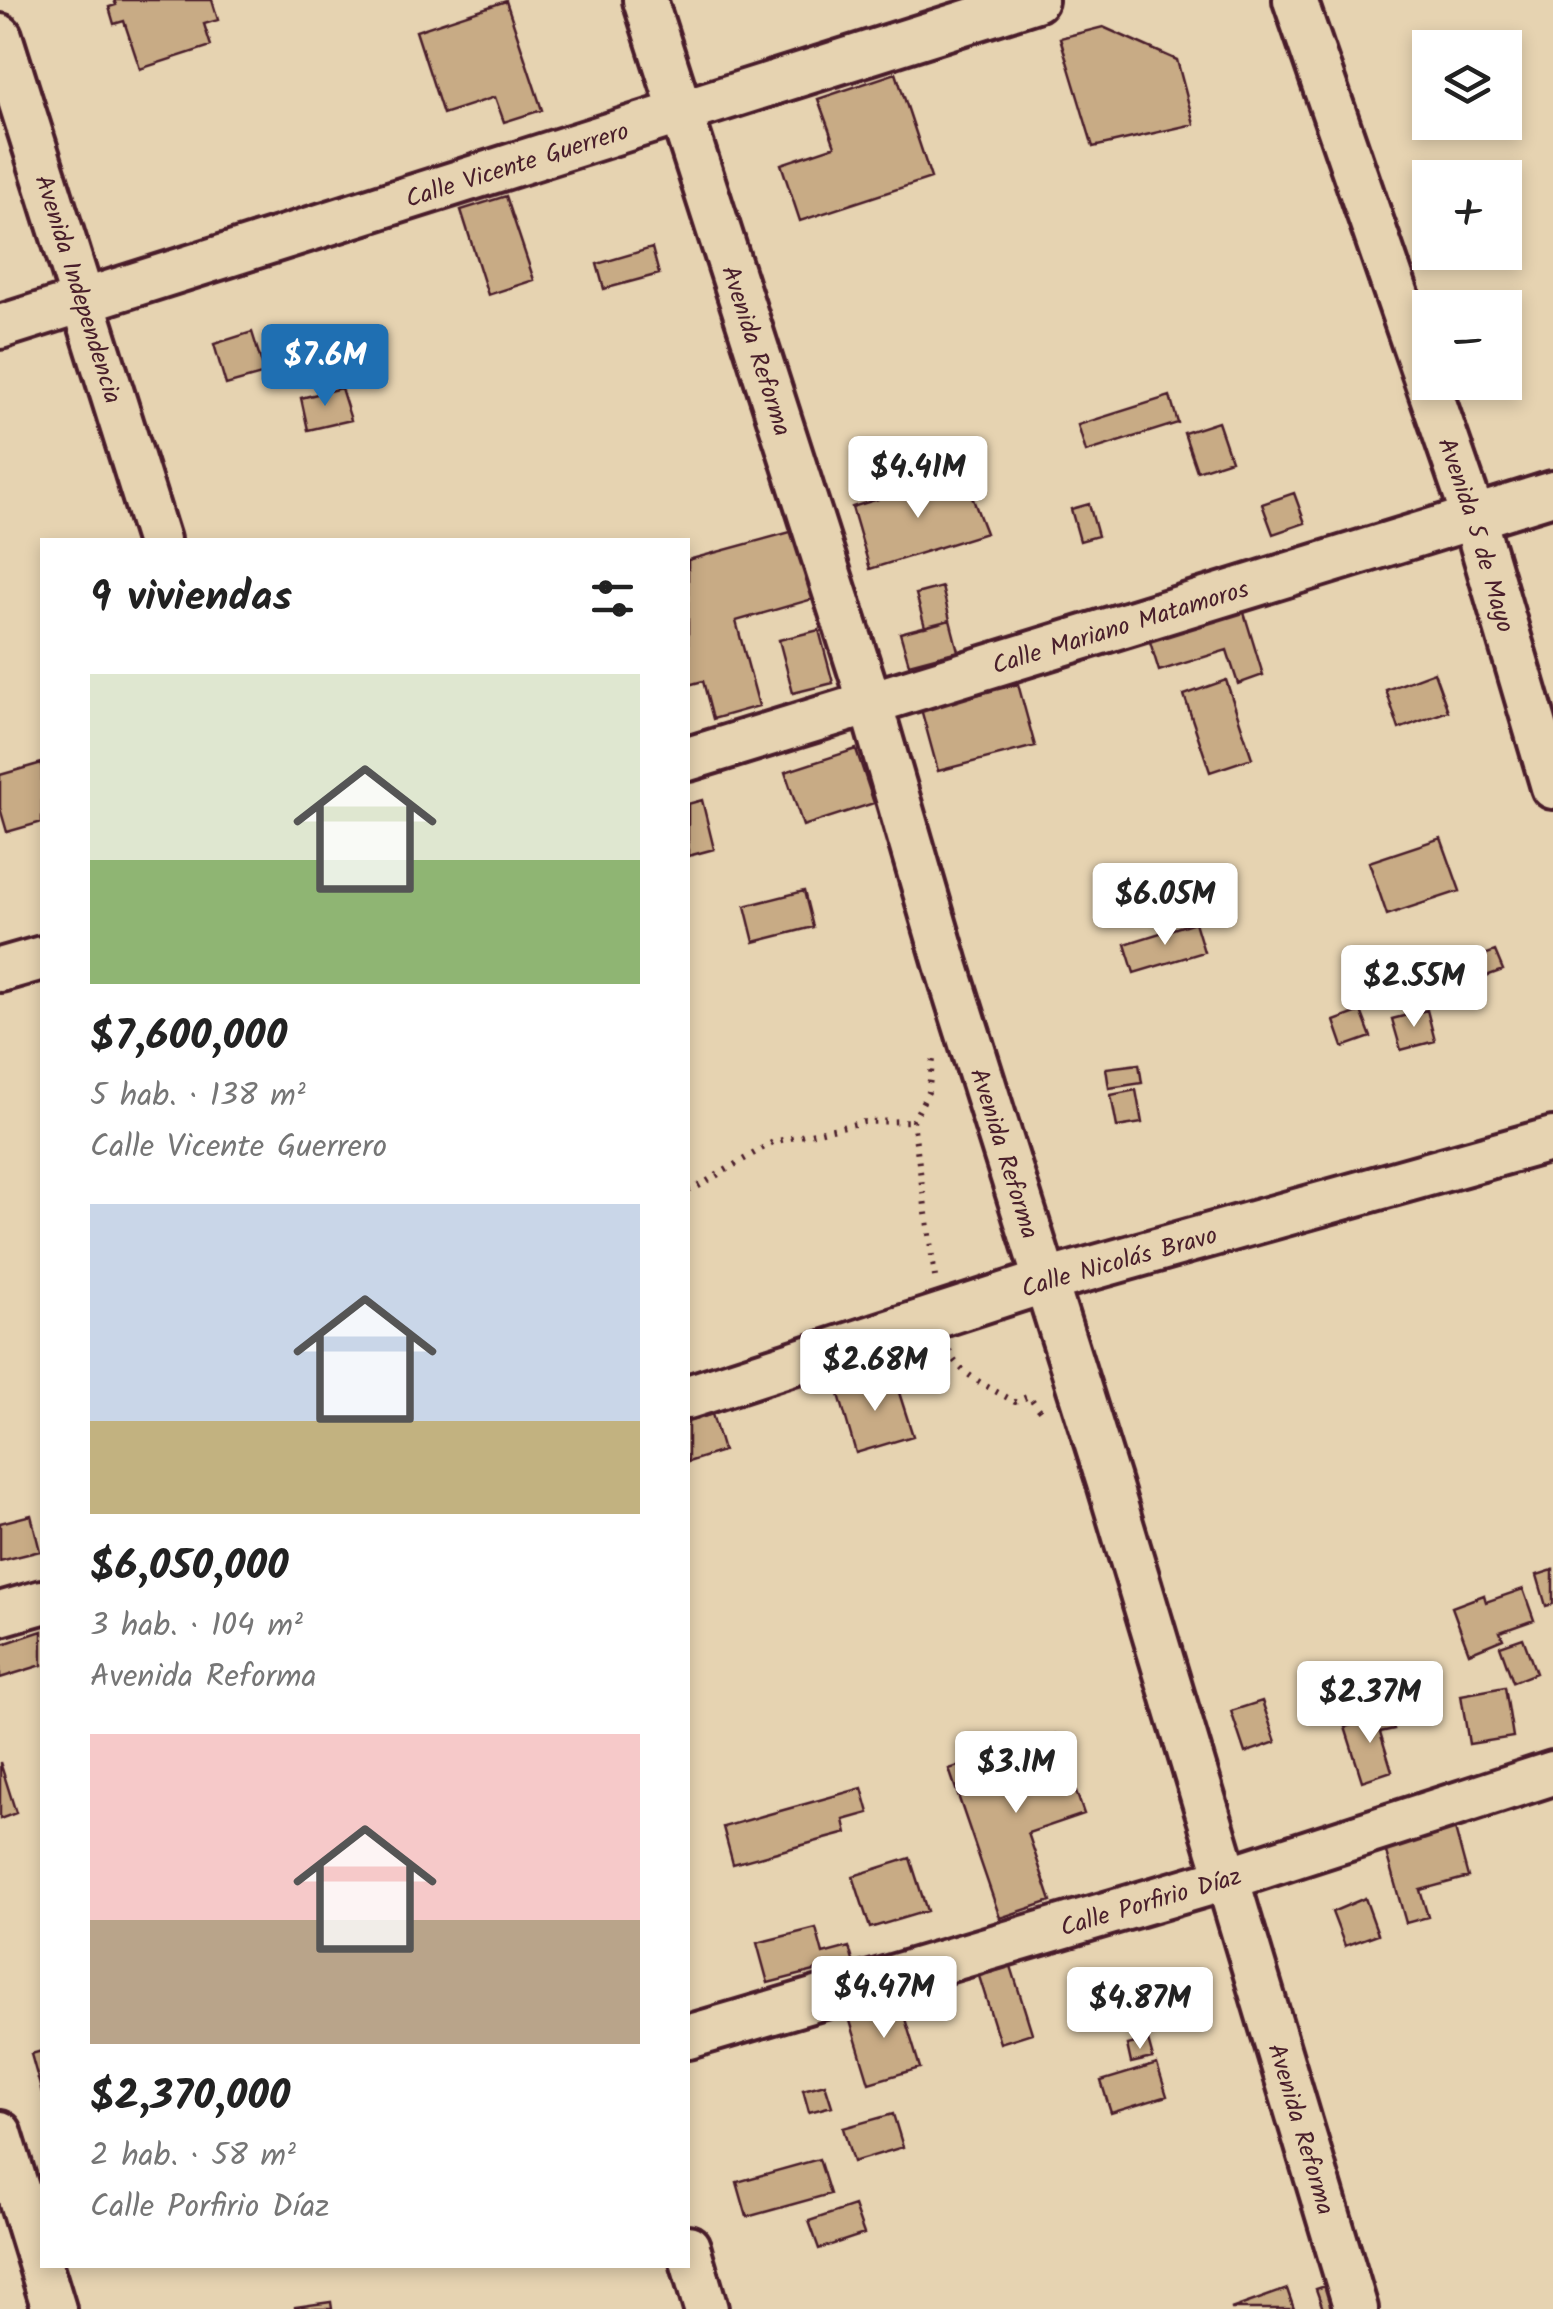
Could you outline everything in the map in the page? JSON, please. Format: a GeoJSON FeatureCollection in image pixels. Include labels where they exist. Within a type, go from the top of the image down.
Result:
{"type":"FeatureCollection","features":[{"type":"Feature","properties":{"kind":"street","name":"Avenida Reforma"},"geometry":{"type":"LineString","coordinates":[[644,0],[870,702],[946,964],[1046,1281],[1356,2309]]}},
{"type":"Feature","properties":{"kind":"street","name":"Calle Vicente Guerrero"},"geometry":{"type":"LineString","coordinates":[[0,327],[1036,0]]}},
{"type":"Feature","properties":{"kind":"street","name":"Avenida 5 de Mayo"},"geometry":{"type":"LineString","coordinates":[[1295,0],[1474,518],[1553,786]]}},
{"type":"Feature","properties":{"kind":"street","name":"Avenida Independencia"},"geometry":{"type":"LineString","coordinates":[[0,36],[157,538]]}},
{"type":"Feature","properties":{"kind":"street","name":"Calle Mariano Matamoros"},"geometry":{"type":"LineString","coordinates":[[690,758],[1553,492]]}},
{"type":"Feature","properties":{"kind":"street"},"geometry":{"type":"LineString","coordinates":[[0,970],[40,959]]}},
{"type":"Feature","properties":{"kind":"street","name":"Calle Nicolás Bravo"},"geometry":{"type":"LineString","coordinates":[[690,1396],[1046,1281],[1553,1138]]}},
{"type":"Feature","properties":{"kind":"street"},"geometry":{"type":"LineString","coordinates":[[0,1614],[40,1603]]}},
{"type":"Feature","properties":{"kind":"street","name":"Calle Porfirio Díaz"},"geometry":{"type":"LineString","coordinates":[[690,2036],[1226,1879],[1553,1773]]}},
{"type":"Feature","properties":{"kind":"street"},"geometry":{"type":"LineString","coordinates":[[0,2133],[25,2249],[54,2309]]}},
{"type":"Feature","properties":{"kind":"street"},"geometry":{"type":"LineString","coordinates":[[690,2254],[706,2309]]}},
{"type":"Feature","properties":{"kind":"path"},"geometry":{"type":"LineString","coordinates":[[933,1056],[928,1092],[914,1121],[935,1275],[932,1302],[936,1316],[953,1360],[1016,1402],[1029,1396],[1046,1419]]}},
{"type":"Feature","properties":{"kind":"path"},"geometry":{"type":"LineString","coordinates":[[690,1189],[773,1142],[864,1122],[914,1121]]}},
{"type":"Feature","properties":{"kind":"building"},"geometry":{"type":"Polygon","coordinates":[[[114,0],[212,0],[218,20],[204,24],[211,46],[140,69],[124,21],[114,24],[109,7],[116,5],[114,0]]]}},
{"type":"Feature","properties":{"kind":"building"},"geometry":{"type":"Polygon","coordinates":[[[506,1],[542,110],[504,122],[495,97],[443,114],[416,31],[506,1]]]}},
{"type":"Feature","properties":{"kind":"building"},"geometry":{"type":"Polygon","coordinates":[[[1103,27],[1177,60],[1194,124],[1093,147],[1060,38],[1103,27]]]}},
{"type":"Feature","properties":{"kind":"building"},"geometry":{"type":"Polygon","coordinates":[[[896,73],[931,178],[800,221],[781,164],[835,146],[818,99],[896,73]]]}},
{"type":"Feature","properties":{"kind":"building"},"geometry":{"type":"Polygon","coordinates":[[[506,196],[534,280],[488,295],[461,210],[506,196]]]}},
{"type":"Feature","properties":{"kind":"building"},"geometry":{"type":"Polygon","coordinates":[[[652,248],[659,274],[604,289],[597,264],[652,248]]]}},
{"type":"Feature","properties":{"kind":"building"},"geometry":{"type":"Polygon","coordinates":[[[252,332],[265,374],[226,385],[214,344],[252,332]]]}},
{"type":"Feature","properties":{"kind":"building"},"geometry":{"type":"Polygon","coordinates":[[[341,388],[351,420],[308,430],[301,398],[341,388]]]}},
{"type":"Feature","properties":{"kind":"building"},"geometry":{"type":"Polygon","coordinates":[[[1170,396],[1178,423],[1086,452],[1078,425],[1170,396]]]}},
{"type":"Feature","properties":{"kind":"building"},"geometry":{"type":"Polygon","coordinates":[[[1218,422],[1231,460],[1197,471],[1184,433],[1218,422]]]}},
{"type":"Feature","properties":{"kind":"building"},"geometry":{"type":"Polygon","coordinates":[[[963,473],[986,533],[870,569],[852,507],[963,473]]]}},
{"type":"Feature","properties":{"kind":"building"},"geometry":{"type":"Polygon","coordinates":[[[1294,493],[1305,523],[1273,534],[1262,504],[1294,493]]]}},
{"type":"Feature","properties":{"kind":"building"},"geometry":{"type":"Polygon","coordinates":[[[1089,504],[1098,536],[1080,541],[1071,509],[1089,504]]]}},
{"type":"Feature","properties":{"kind":"building"},"geometry":{"type":"Polygon","coordinates":[[[794,531],[813,599],[736,621],[759,706],[713,719],[703,681],[690,684],[690,559],[794,531]]]}},
{"type":"Feature","properties":{"kind":"building"},"geometry":{"type":"Polygon","coordinates":[[[942,587],[950,620],[925,627],[916,594],[942,587]]]}},
{"type":"Feature","properties":{"kind":"building"},"geometry":{"type":"Polygon","coordinates":[[[1242,606],[1263,675],[1238,684],[1227,650],[1159,671],[1148,635],[1242,606]]]}},
{"type":"Feature","properties":{"kind":"building"},"geometry":{"type":"Polygon","coordinates":[[[950,620],[958,651],[909,664],[900,633],[950,620]]]}},
{"type":"Feature","properties":{"kind":"building"},"geometry":{"type":"Polygon","coordinates":[[[819,630],[833,683],[793,693],[779,640],[819,630]]]}},
{"type":"Feature","properties":{"kind":"building"},"geometry":{"type":"Polygon","coordinates":[[[1434,672],[1448,711],[1399,729],[1386,690],[1434,672]]]}},
{"type":"Feature","properties":{"kind":"building"},"geometry":{"type":"Polygon","coordinates":[[[1226,680],[1252,758],[1210,772],[1184,695],[1226,680]]]}},
{"type":"Feature","properties":{"kind":"building"},"geometry":{"type":"Polygon","coordinates":[[[1018,684],[1035,746],[938,771],[921,709],[1018,684]]]}},
{"type":"Feature","properties":{"kind":"building"},"geometry":{"type":"Polygon","coordinates":[[[856,749],[874,803],[803,826],[785,772],[856,749]]]}},
{"type":"Feature","properties":{"kind":"building"},"geometry":{"type":"Polygon","coordinates":[[[40,764],[40,823],[7,832],[0,808],[0,775],[40,764]]]}},
{"type":"Feature","properties":{"kind":"building"},"geometry":{"type":"Polygon","coordinates":[[[702,800],[714,849],[690,855],[690,803],[702,800]]]}},
{"type":"Feature","properties":{"kind":"building"},"geometry":{"type":"Polygon","coordinates":[[[1441,838],[1460,891],[1387,915],[1369,862],[1441,838]]]}},
{"type":"Feature","properties":{"kind":"building"},"geometry":{"type":"Polygon","coordinates":[[[804,891],[813,927],[754,942],[745,906],[804,891]]]}},
{"type":"Feature","properties":{"kind":"building"},"geometry":{"type":"Polygon","coordinates":[[[1195,922],[1204,952],[1134,973],[1125,944],[1195,922]]]}},
{"type":"Feature","properties":{"kind":"building"},"geometry":{"type":"Polygon","coordinates":[[[1495,951],[1503,970],[1478,979],[1471,960],[1495,951]]]}},
{"type":"Feature","properties":{"kind":"building"},"geometry":{"type":"Polygon","coordinates":[[[1427,1010],[1435,1041],[1401,1050],[1392,1019],[1427,1010]]]}},
{"type":"Feature","properties":{"kind":"building"},"geometry":{"type":"Polygon","coordinates":[[[1361,1011],[1371,1037],[1343,1047],[1334,1021],[1361,1011]]]}},
{"type":"Feature","properties":{"kind":"building"},"geometry":{"type":"Polygon","coordinates":[[[1139,1064],[1142,1083],[1109,1088],[1106,1068],[1139,1064]]]}},
{"type":"Feature","properties":{"kind":"building"},"geometry":{"type":"Polygon","coordinates":[[[1136,1090],[1142,1123],[1117,1127],[1111,1095],[1136,1090]]]}},
{"type":"Feature","properties":{"kind":"building"},"geometry":{"type":"Polygon","coordinates":[[[894,1377],[913,1436],[856,1453],[838,1391],[894,1377]]]}},
{"type":"Feature","properties":{"kind":"building"},"geometry":{"type":"Polygon","coordinates":[[[712,1414],[723,1451],[690,1461],[690,1421],[712,1414]]]}},
{"type":"Feature","properties":{"kind":"building"},"geometry":{"type":"Polygon","coordinates":[[[31,1515],[40,1551],[0,1561],[0,1523],[31,1515]]]}},
{"type":"Feature","properties":{"kind":"building"},"geometry":{"type":"Polygon","coordinates":[[[1553,1570],[1553,1604],[1546,1606],[1537,1575],[1553,1570]]]}},
{"type":"Feature","properties":{"kind":"building"},"geometry":{"type":"Polygon","coordinates":[[[1523,1589],[1534,1620],[1500,1632],[1503,1639],[1469,1653],[1452,1607],[1484,1595],[1486,1602],[1523,1589]]]}},
{"type":"Feature","properties":{"kind":"building"},"geometry":{"type":"Polygon","coordinates":[[[40,1632],[40,1666],[0,1678],[0,1645],[40,1632]]]}},
{"type":"Feature","properties":{"kind":"building"},"geometry":{"type":"Polygon","coordinates":[[[1523,1638],[1536,1673],[1513,1682],[1500,1646],[1523,1638]]]}},
{"type":"Feature","properties":{"kind":"building"},"geometry":{"type":"Polygon","coordinates":[[[1505,1687],[1513,1737],[1469,1744],[1461,1695],[1505,1687]]]}},
{"type":"Feature","properties":{"kind":"building"},"geometry":{"type":"Polygon","coordinates":[[[1262,1701],[1276,1742],[1245,1753],[1231,1711],[1262,1701]]]}},
{"type":"Feature","properties":{"kind":"building"},"geometry":{"type":"Polygon","coordinates":[[[1389,1714],[1394,1729],[1380,1732],[1392,1771],[1362,1781],[1345,1727],[1389,1714]]]}},
{"type":"Feature","properties":{"kind":"building"},"geometry":{"type":"Polygon","coordinates":[[[1056,1734],[1084,1814],[1028,1833],[1051,1901],[1000,1918],[949,1769],[1056,1734]]]}},
{"type":"Feature","properties":{"kind":"building"},"geometry":{"type":"Polygon","coordinates":[[[0,1762],[16,1813],[0,1819],[0,1762]]]}},
{"type":"Feature","properties":{"kind":"building"},"geometry":{"type":"Polygon","coordinates":[[[862,1788],[869,1813],[844,1820],[847,1833],[733,1864],[723,1827],[862,1788]]]}},
{"type":"Feature","properties":{"kind":"building"},"geometry":{"type":"Polygon","coordinates":[[[1454,1825],[1468,1877],[1420,1890],[1428,1917],[1406,1923],[1384,1845],[1454,1825]]]}},
{"type":"Feature","properties":{"kind":"building"},"geometry":{"type":"Polygon","coordinates":[[[910,1858],[927,1911],[870,1928],[853,1876],[910,1858]]]}},
{"type":"Feature","properties":{"kind":"building"},"geometry":{"type":"Polygon","coordinates":[[[1365,1898],[1378,1934],[1345,1946],[1332,1912],[1365,1898]]]}},
{"type":"Feature","properties":{"kind":"building"},"geometry":{"type":"Polygon","coordinates":[[[816,1928],[823,1954],[849,1947],[853,1961],[768,1983],[757,1943],[816,1928]]]}},
{"type":"Feature","properties":{"kind":"building"},"geometry":{"type":"Polygon","coordinates":[[[1011,1966],[1032,2033],[1000,2043],[979,1976],[1011,1966]]]}},
{"type":"Feature","properties":{"kind":"building"},"geometry":{"type":"Polygon","coordinates":[[[899,1999],[920,2068],[869,2083],[848,2014],[899,1999]]]}},
{"type":"Feature","properties":{"kind":"building"},"geometry":{"type":"Polygon","coordinates":[[[1148,2040],[1153,2058],[1131,2063],[1127,2045],[1148,2040]]]}},
{"type":"Feature","properties":{"kind":"building"},"geometry":{"type":"Polygon","coordinates":[[[40,2052],[40,2086],[31,2054],[40,2052]]]}},
{"type":"Feature","properties":{"kind":"building"},"geometry":{"type":"Polygon","coordinates":[[[1157,2064],[1167,2096],[1111,2113],[1101,2081],[1157,2064]]]}},
{"type":"Feature","properties":{"kind":"building"},"geometry":{"type":"Polygon","coordinates":[[[825,2084],[832,2106],[809,2112],[803,2090],[825,2084]]]}},
{"type":"Feature","properties":{"kind":"building"},"geometry":{"type":"Polygon","coordinates":[[[893,2114],[903,2147],[853,2162],[843,2128],[893,2114]]]}},
{"type":"Feature","properties":{"kind":"building"},"geometry":{"type":"Polygon","coordinates":[[[819,2159],[830,2194],[747,2217],[737,2182],[819,2159]]]}},
{"type":"Feature","properties":{"kind":"building"},"geometry":{"type":"Polygon","coordinates":[[[854,2206],[864,2234],[819,2249],[809,2221],[854,2206]]]}},
{"type":"Feature","properties":{"kind":"building"},"geometry":{"type":"Polygon","coordinates":[[[1343,2280],[1352,2309],[1323,2309],[1316,2289],[1343,2280]]]}},
{"type":"Feature","properties":{"kind":"building"},"geometry":{"type":"Polygon","coordinates":[[[1287,2289],[1294,2309],[1231,2309],[1287,2289]]]}},
{"type":"Feature","properties":{"kind":"building"},"geometry":{"type":"Polygon","coordinates":[[[331,2302],[332,2309],[295,2309],[295,2307],[331,2302]]]}}]}
